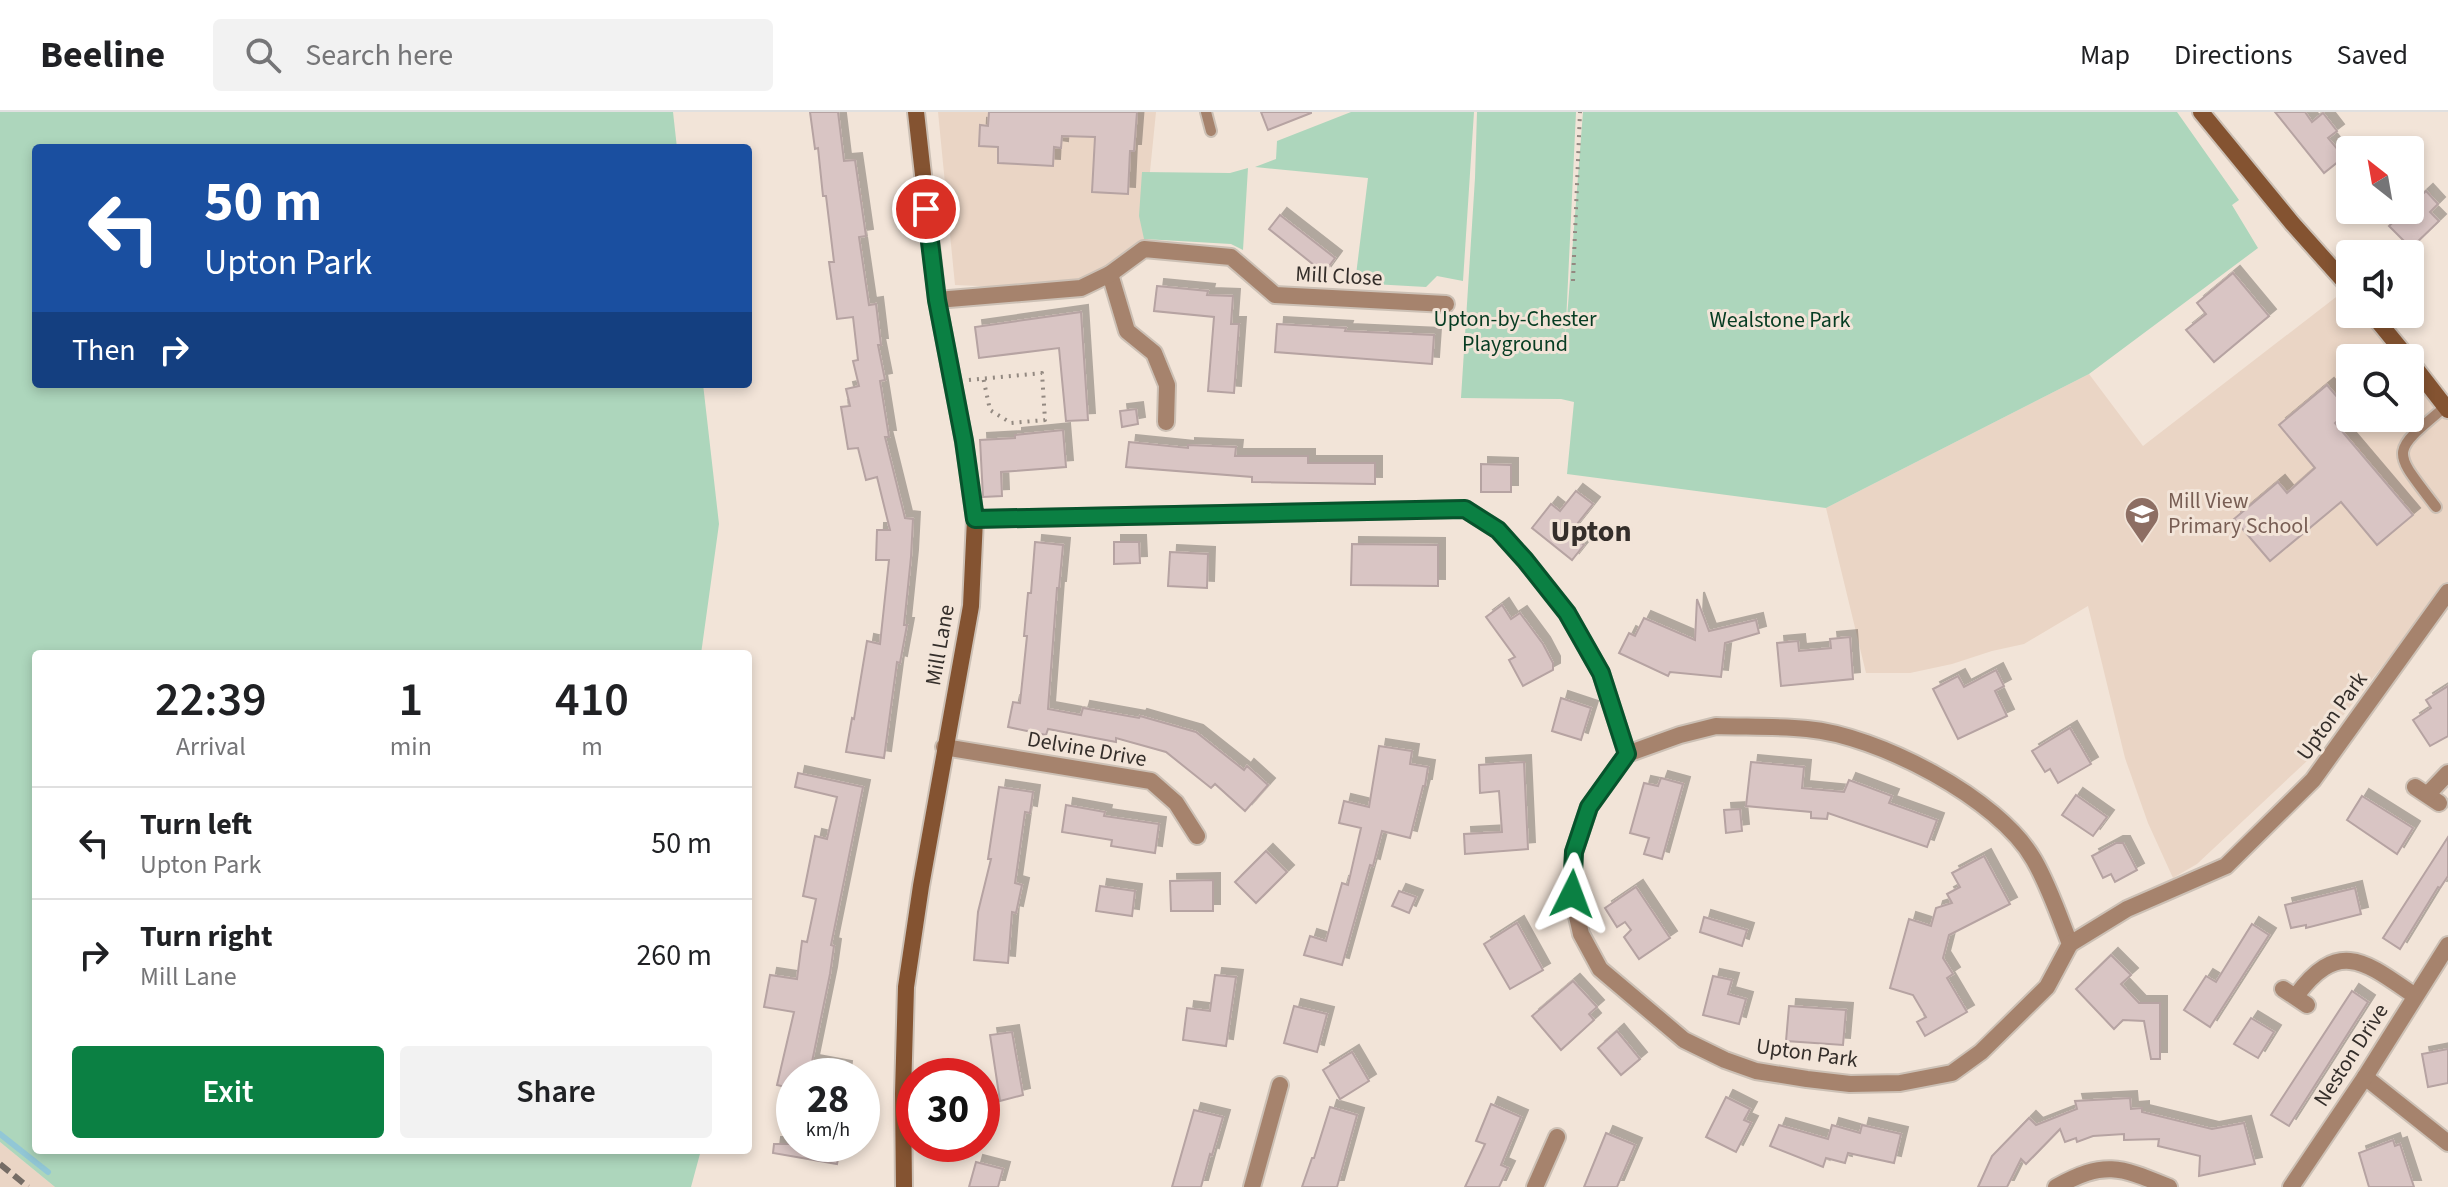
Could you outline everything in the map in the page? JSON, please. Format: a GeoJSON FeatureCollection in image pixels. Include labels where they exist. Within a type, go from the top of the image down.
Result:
{"type":"FeatureCollection","features":[{"type":"Feature","properties":{"kind":"street","name":"Mill Lane"},"geometry":{"type":"LineString","coordinates":[[904,1187],[906,987],[944,747],[971,606],[975,519],[964,441],[937,300],[916,112]]}},
{"type":"Feature","properties":{"kind":"street"},"geometry":{"type":"LineString","coordinates":[[2201,112],[2336,272]]}},
{"type":"Feature","properties":{"kind":"street","name":"Mill Close"},"geometry":{"type":"LineString","coordinates":[[937,300],[1081,288],[1110,274],[1144,249],[1231,257],[1275,295],[1446,304]]}},
{"type":"Feature","properties":{"kind":"street"},"geometry":{"type":"LineString","coordinates":[[1110,274],[1127,331],[1154,353],[1167,385],[1166,422]]}},
{"type":"Feature","properties":{"kind":"street"},"geometry":{"type":"LineString","coordinates":[[2384,328],[2397,344]]}},
{"type":"Feature","properties":{"kind":"street"},"geometry":{"type":"LineString","coordinates":[[2424,378],[2447,408]]}},
{"type":"Feature","properties":{"kind":"street"},"geometry":{"type":"LineString","coordinates":[[975,519],[1465,509],[1498,530],[1567,613],[1601,673],[1627,754],[1716,726],[1810,729],[1891,752],[1995,813],[2033,857],[2070,944]]}},
{"type":"Feature","properties":{"kind":"street","name":"Upton Park"},"geometry":{"type":"LineString","coordinates":[[1627,754],[1589,807],[1574,852],[1572,894],[1581,934],[1600,969],[1684,1040],[1756,1071],[1850,1084],[1900,1083],[1952,1073],[1981,1052],[2047,987],[2070,944],[2127,909],[2226,866],[2313,780],[2448,592]]}},
{"type":"Feature","properties":{"kind":"street","name":"Delvine Drive"},"geometry":{"type":"LineString","coordinates":[[944,747],[1151,781],[1176,803],[1197,836]]}},
{"type":"Feature","properties":{"kind":"street"},"geometry":{"type":"LineString","coordinates":[[2427,795],[2448,773]]}},
{"type":"Feature","properties":{"kind":"street","name":"Neston Drive"},"geometry":{"type":"LineString","coordinates":[[2291,1187],[2448,945]]}},
{"type":"Feature","properties":{"kind":"street"},"geometry":{"type":"LineString","coordinates":[[2295,997],[2310,976],[2334,963],[2354,960],[2371,966],[2415,996]]}},
{"type":"Feature","properties":{"kind":"street"},"geometry":{"type":"LineString","coordinates":[[2365,1077],[2448,1143]]}},
{"type":"Feature","properties":{"kind":"street"},"geometry":{"type":"LineString","coordinates":[[1252,1187],[1280,1085]]}},
{"type":"Feature","properties":{"kind":"street"},"geometry":{"type":"LineString","coordinates":[[1535,1187],[1557,1137]]}},
{"type":"Feature","properties":{"kind":"street"},"geometry":{"type":"LineString","coordinates":[[2056,1187],[2078,1175],[2101,1169],[2129,1170],[2169,1187]]}},
{"type":"Feature","properties":{"kind":"lane"},"geometry":{"type":"LineString","coordinates":[[1206,112],[1211,131]]}},
{"type":"Feature","properties":{"kind":"lane"},"geometry":{"type":"LineString","coordinates":[[2436,507],[2405,467],[2401,455],[2403,445],[2412,434],[2447,408]]}},
{"type":"Feature","properties":{"kind":"path"},"geometry":{"type":"LineString","coordinates":[[1573,281],[1580,112]]}},
{"type":"Feature","properties":{"kind":"path"},"geometry":{"type":"LineString","coordinates":[[951,383],[983,377],[1042,373],[1045,420],[1011,423],[990,410],[983,377]]}},
{"type":"Feature","properties":{"kind":"shaded area"},"geometry":{"type":"Polygon","coordinates":[[[938,112],[1156,112],[1145,221],[1148,242],[1084,279],[1001,287],[955,285],[938,112]]]}},
{"type":"Feature","properties":{"kind":"shaded area","name":"Mill View Primary School"},"geometry":{"type":"Polygon","coordinates":[[[2336,297],[2336,328],[2383,328],[2397,344],[2336,344],[2336,432],[2424,432],[2424,379],[2448,410],[2448,583],[2308,760],[2197,864],[2173,878],[2148,823],[2125,758],[2088,606],[2024,644],[1910,673],[1866,673],[1826,508],[2089,374],[2143,446],[2336,297]]]}},
{"type":"Feature","properties":{"kind":"shaded area"},"geometry":{"type":"Polygon","coordinates":[[[0,1142],[55,1187],[0,1187],[0,1142]]]}},
{"type":"Feature","properties":{"kind":"green space"},"geometry":{"type":"Polygon","coordinates":[[[0,112],[673,112],[677,144],[32,144],[32,388],[703,388],[719,524],[702,650],[32,650],[32,1154],[700,1154],[691,1187],[55,1187],[0,1142],[0,112]]]}},
{"type":"Feature","properties":{"kind":"green space"},"geometry":{"type":"Polygon","coordinates":[[[1351,112],[1474,112],[1463,281],[1437,276],[1426,287],[1355,283],[1368,178],[1255,167],[1276,159],[1277,141],[1351,112]]]}},
{"type":"Feature","properties":{"kind":"green space","name":"Wealstone Park"},"geometry":{"type":"Polygon","coordinates":[[[1477,112],[1576,112],[1565,344],[1583,112],[2177,112],[2239,200],[2232,205],[2258,248],[2089,374],[1826,508],[1567,474],[1574,402],[1561,399],[1461,398],[1477,112]]]}},
{"type":"Feature","properties":{"kind":"green space"},"geometry":{"type":"Polygon","coordinates":[[[1248,168],[1243,250],[1231,244],[1144,239],[1139,216],[1142,172],[1230,173],[1248,168]]]}},
{"type":"Feature","properties":{"kind":"building"},"geometry":{"type":"Polygon","coordinates":[[[810,112],[838,112],[844,161],[855,160],[866,236],[859,237],[869,305],[876,304],[881,345],[878,345],[885,380],[880,381],[889,437],[885,437],[905,518],[913,519],[904,625],[907,625],[900,663],[897,662],[884,758],[846,752],[867,641],[880,644],[889,560],[876,560],[877,530],[890,530],[877,477],[866,480],[858,448],[848,449],[841,407],[850,406],[846,389],[859,386],[853,361],[858,360],[853,317],[837,319],[829,262],[834,262],[826,196],[823,196],[810,112]]]}},
{"type":"Feature","properties":{"kind":"building"},"geometry":{"type":"Polygon","coordinates":[[[989,112],[1137,112],[1134,151],[1130,151],[1128,194],[1092,192],[1095,137],[1062,136],[1061,148],[1054,147],[1053,166],[998,163],[998,147],[979,146],[980,125],[988,126],[989,112]]]}},
{"type":"Feature","properties":{"kind":"building"},"geometry":{"type":"Polygon","coordinates":[[[1261,112],[1311,112],[1311,113],[1268,130],[1261,112]]]}},
{"type":"Feature","properties":{"kind":"building"},"geometry":{"type":"Polygon","coordinates":[[[2275,112],[2305,112],[2312,122],[2323,113],[2337,131],[2328,138],[2336,148],[2336,163],[2324,173],[2275,112]]]}},
{"type":"Feature","properties":{"kind":"building"},"geometry":{"type":"Polygon","coordinates":[[[2426,191],[2438,204],[2430,212],[2439,221],[2419,240],[2403,240],[2389,226],[2424,224],[2426,191]]]}},
{"type":"Feature","properties":{"kind":"building"},"geometry":{"type":"Polygon","coordinates":[[[1280,215],[1335,258],[1324,273],[1269,229],[1280,215]]]}},
{"type":"Feature","properties":{"kind":"building"},"geometry":{"type":"Polygon","coordinates":[[[2233,273],[2269,316],[2214,362],[2186,330],[2206,314],[2197,303],[2233,273]]]}},
{"type":"Feature","properties":{"kind":"building"},"geometry":{"type":"Polygon","coordinates":[[[1157,286],[1208,291],[1207,295],[1233,296],[1231,324],[1239,324],[1234,393],[1208,391],[1214,317],[1154,311],[1157,286]]]}},
{"type":"Feature","properties":{"kind":"building"},"geometry":{"type":"Polygon","coordinates":[[[1081,312],[1088,420],[1066,421],[1059,348],[979,358],[975,327],[1081,312]]]}},
{"type":"Feature","properties":{"kind":"building"},"geometry":{"type":"Polygon","coordinates":[[[1277,324],[1434,335],[1432,364],[1275,352],[1277,324]]]}},
{"type":"Feature","properties":{"kind":"building"},"geometry":{"type":"Polygon","coordinates":[[[2327,385],[2336,396],[2336,432],[2343,432],[2413,515],[2377,545],[2341,502],[2270,561],[2234,519],[2278,482],[2287,493],[2315,468],[2279,425],[2327,385]]]}},
{"type":"Feature","properties":{"kind":"building"},"geometry":{"type":"Polygon","coordinates":[[[1136,409],[1138,424],[1122,427],[1120,411],[1136,409]]]}},
{"type":"Feature","properties":{"kind":"building"},"geometry":{"type":"Polygon","coordinates":[[[1063,430],[1066,467],[1001,472],[1002,496],[983,497],[980,440],[1063,430]]]}},
{"type":"Feature","properties":{"kind":"building"},"geometry":{"type":"Polygon","coordinates":[[[1129,442],[1188,448],[1188,445],[1236,447],[1235,456],[1308,456],[1308,463],[1375,463],[1375,484],[1252,482],[1252,477],[1126,467],[1129,442]]]}},
{"type":"Feature","properties":{"kind":"building"},"geometry":{"type":"Polygon","coordinates":[[[1481,464],[1511,465],[1511,492],[1481,492],[1481,464]]]}},
{"type":"Feature","properties":{"kind":"building"},"geometry":{"type":"Polygon","coordinates":[[[1576,491],[1593,504],[1570,533],[1584,545],[1572,560],[1532,528],[1551,504],[1560,511],[1576,491]]]}},
{"type":"Feature","properties":{"kind":"building"},"geometry":{"type":"Polygon","coordinates":[[[1035,542],[1063,545],[1048,709],[1081,715],[1083,708],[1140,716],[1196,732],[1244,770],[1247,766],[1268,785],[1245,811],[1215,784],[1211,788],[1166,752],[1116,738],[1116,742],[1048,729],[1046,735],[1008,727],[1013,702],[1020,703],[1035,542]]]}},
{"type":"Feature","properties":{"kind":"building"},"geometry":{"type":"Polygon","coordinates":[[[1114,542],[1139,542],[1140,563],[1114,564],[1114,542]]]}},
{"type":"Feature","properties":{"kind":"building"},"geometry":{"type":"Polygon","coordinates":[[[1352,544],[1438,545],[1438,586],[1351,585],[1352,544]]]}},
{"type":"Feature","properties":{"kind":"building"},"geometry":{"type":"Polygon","coordinates":[[[1170,552],[1208,554],[1207,588],[1168,586],[1170,552]]]}},
{"type":"Feature","properties":{"kind":"building"},"geometry":{"type":"Polygon","coordinates":[[[1697,599],[1709,631],[1756,620],[1759,633],[1725,643],[1721,677],[1670,672],[1668,676],[1619,653],[1629,633],[1635,636],[1644,618],[1695,640],[1697,599]]]}},
{"type":"Feature","properties":{"kind":"building"},"geometry":{"type":"Polygon","coordinates":[[[1502,605],[1511,619],[1520,613],[1553,663],[1553,670],[1523,686],[1509,660],[1515,657],[1486,617],[1502,605]]]}},
{"type":"Feature","properties":{"kind":"building"},"geometry":{"type":"Polygon","coordinates":[[[1850,637],[1853,679],[1781,686],[1777,643],[1798,641],[1799,651],[1831,648],[1830,639],[1850,637]]]}},
{"type":"Feature","properties":{"kind":"building"},"geometry":{"type":"Polygon","coordinates":[[[1996,670],[2004,686],[1995,691],[2007,716],[1958,739],[1933,689],[1958,676],[1964,687],[1996,670]]]}},
{"type":"Feature","properties":{"kind":"building"},"geometry":{"type":"Polygon","coordinates":[[[2448,686],[2448,736],[2430,746],[2413,720],[2431,708],[2426,700],[2448,686]]]}},
{"type":"Feature","properties":{"kind":"building"},"geometry":{"type":"Polygon","coordinates":[[[1561,698],[1591,708],[1581,740],[1552,731],[1561,698]]]}},
{"type":"Feature","properties":{"kind":"building"},"geometry":{"type":"Polygon","coordinates":[[[2070,728],[2091,764],[2058,783],[2050,769],[2045,772],[2032,751],[2070,728]]]}},
{"type":"Feature","properties":{"kind":"building"},"geometry":{"type":"Polygon","coordinates":[[[1379,746],[1412,751],[1410,764],[1428,767],[1425,786],[1410,838],[1382,831],[1342,965],[1304,955],[1310,936],[1326,941],[1342,883],[1348,885],[1361,828],[1339,823],[1344,801],[1369,807],[1379,746]]]}},
{"type":"Feature","properties":{"kind":"building"},"geometry":{"type":"Polygon","coordinates":[[[1524,762],[1528,849],[1465,854],[1464,834],[1502,832],[1499,791],[1480,793],[1479,765],[1524,762]]]}},
{"type":"Feature","properties":{"kind":"building"},"geometry":{"type":"Polygon","coordinates":[[[1751,762],[1804,767],[1802,788],[1844,792],[1849,780],[1892,796],[1889,803],[1937,820],[1927,847],[1828,813],[1827,819],[1811,818],[1811,812],[1746,806],[1751,762]]]}},
{"type":"Feature","properties":{"kind":"building"},"geometry":{"type":"Polygon","coordinates":[[[798,773],[863,787],[831,945],[834,946],[830,974],[813,1058],[783,1058],[794,1012],[764,1007],[770,975],[797,979],[802,941],[807,942],[816,899],[803,896],[815,836],[827,839],[837,797],[795,787],[798,773]]]}},
{"type":"Feature","properties":{"kind":"building"},"geometry":{"type":"Polygon","coordinates":[[[1661,778],[1683,784],[1662,859],[1644,854],[1649,838],[1630,833],[1644,783],[1658,786],[1661,778]]]}},
{"type":"Feature","properties":{"kind":"building"},"geometry":{"type":"Polygon","coordinates":[[[999,787],[1033,792],[1030,813],[1025,812],[1015,883],[1022,885],[1016,913],[1012,912],[1008,963],[974,960],[978,912],[991,859],[988,859],[999,787]]]}},
{"type":"Feature","properties":{"kind":"building"},"geometry":{"type":"Polygon","coordinates":[[[2076,795],[2107,817],[2093,836],[2062,815],[2076,795]]]}},
{"type":"Feature","properties":{"kind":"building"},"geometry":{"type":"Polygon","coordinates":[[[2362,796],[2413,828],[2397,854],[2347,820],[2362,796]]]}},
{"type":"Feature","properties":{"kind":"building"},"geometry":{"type":"Polygon","coordinates":[[[1066,805],[1105,812],[1104,816],[1159,824],[1155,853],[1111,846],[1112,840],[1062,832],[1066,805]]]}},
{"type":"Feature","properties":{"kind":"building"},"geometry":{"type":"Polygon","coordinates":[[[1740,809],[1742,831],[1726,833],[1724,810],[1740,809]]]}},
{"type":"Feature","properties":{"kind":"building"},"geometry":{"type":"Polygon","coordinates":[[[2448,837],[2448,876],[2400,949],[2383,938],[2448,837]]]}},
{"type":"Feature","properties":{"kind":"building"},"geometry":{"type":"Polygon","coordinates":[[[2116,843],[2123,843],[2137,870],[2115,882],[2111,874],[2103,878],[2092,856],[2116,843]]]}},
{"type":"Feature","properties":{"kind":"building"},"geometry":{"type":"Polygon","coordinates":[[[1266,851],[1287,872],[1256,903],[1235,882],[1266,851]]]}},
{"type":"Feature","properties":{"kind":"building"},"geometry":{"type":"Polygon","coordinates":[[[1984,856],[2010,904],[1949,935],[1943,958],[1953,974],[1947,978],[1967,1012],[1925,1036],[1917,1022],[1926,1017],[1913,995],[1890,988],[1909,919],[1931,926],[1936,908],[1952,903],[1947,894],[1960,887],[1952,873],[1984,856]]]}},
{"type":"Feature","properties":{"kind":"building"},"geometry":{"type":"Polygon","coordinates":[[[1213,880],[1213,911],[1171,911],[1170,881],[1213,880]]]}},
{"type":"Feature","properties":{"kind":"building"},"geometry":{"type":"Polygon","coordinates":[[[1100,886],[1135,891],[1132,916],[1096,911],[1100,886]]]}},
{"type":"Feature","properties":{"kind":"building"},"geometry":{"type":"Polygon","coordinates":[[[1636,887],[1670,938],[1639,959],[1624,937],[1631,930],[1625,922],[1617,927],[1605,908],[1636,887]]]}},
{"type":"Feature","properties":{"kind":"building"},"geometry":{"type":"Polygon","coordinates":[[[2355,888],[2361,914],[2306,928],[2306,925],[2291,928],[2285,905],[2355,888]]]}},
{"type":"Feature","properties":{"kind":"building"},"geometry":{"type":"Polygon","coordinates":[[[1399,891],[1416,897],[1409,913],[1392,906],[1399,891]]]}},
{"type":"Feature","properties":{"kind":"building"},"geometry":{"type":"Polygon","coordinates":[[[1704,917],[1747,930],[1742,946],[1700,932],[1704,917]]]}},
{"type":"Feature","properties":{"kind":"building"},"geometry":{"type":"Polygon","coordinates":[[[1517,923],[1543,970],[1510,989],[1484,944],[1517,923]]]}},
{"type":"Feature","properties":{"kind":"building"},"geometry":{"type":"Polygon","coordinates":[[[2252,924],[2269,935],[2210,1027],[2184,1010],[2206,976],[2216,982],[2252,924]]]}},
{"type":"Feature","properties":{"kind":"building"},"geometry":{"type":"Polygon","coordinates":[[[2111,955],[2131,975],[2121,984],[2139,1003],[2160,1003],[2160,1059],[2151,1059],[2144,1021],[2123,1020],[2114,1029],[2076,989],[2111,955]]]}},
{"type":"Feature","properties":{"kind":"building"},"geometry":{"type":"Polygon","coordinates":[[[1215,975],[1236,977],[1226,1046],[1183,1040],[1187,1008],[1210,1011],[1215,975]]]}},
{"type":"Feature","properties":{"kind":"building"},"geometry":{"type":"Polygon","coordinates":[[[1713,976],[1732,980],[1728,994],[1746,999],[1739,1024],[1703,1015],[1713,976]]]}},
{"type":"Feature","properties":{"kind":"building"},"geometry":{"type":"Polygon","coordinates":[[[1573,981],[1597,1007],[1589,1014],[1594,1020],[1561,1050],[1532,1016],[1573,981]]]}},
{"type":"Feature","properties":{"kind":"building"},"geometry":{"type":"Polygon","coordinates":[[[2352,991],[2368,1002],[2289,1126],[2271,1115],[2352,991]]]}},
{"type":"Feature","properties":{"kind":"building"},"geometry":{"type":"Polygon","coordinates":[[[1294,1006],[1327,1014],[1317,1052],[1284,1043],[1294,1006]]]}},
{"type":"Feature","properties":{"kind":"building"},"geometry":{"type":"Polygon","coordinates":[[[1789,1006],[1846,1010],[1843,1045],[1786,1041],[1789,1006]]]}},
{"type":"Feature","properties":{"kind":"building"},"geometry":{"type":"Polygon","coordinates":[[[2251,1018],[2274,1032],[2258,1058],[2234,1044],[2251,1018]]]}},
{"type":"Feature","properties":{"kind":"building"},"geometry":{"type":"Polygon","coordinates":[[[1617,1031],[1640,1059],[1621,1075],[1598,1048],[1617,1031]]]}},
{"type":"Feature","properties":{"kind":"building"},"geometry":{"type":"Polygon","coordinates":[[[1012,1032],[1023,1095],[1000,1101],[1000,1058],[993,1058],[990,1035],[1012,1032]]]}},
{"type":"Feature","properties":{"kind":"building"},"geometry":{"type":"Polygon","coordinates":[[[2448,1049],[2448,1083],[2428,1087],[2422,1054],[2448,1049]]]}},
{"type":"Feature","properties":{"kind":"building"},"geometry":{"type":"Polygon","coordinates":[[[1352,1052],[1369,1081],[1340,1099],[1323,1070],[1352,1052]]]}},
{"type":"Feature","properties":{"kind":"building"},"geometry":{"type":"Polygon","coordinates":[[[1726,1097],[1750,1109],[1744,1120],[1751,1123],[1736,1152],[1706,1137],[1726,1097]]]}},
{"type":"Feature","properties":{"kind":"building"},"geometry":{"type":"Polygon","coordinates":[[[2130,1098],[2131,1109],[2142,1108],[2142,1112],[2212,1129],[2244,1123],[2255,1164],[2199,1176],[2200,1156],[2158,1146],[2159,1139],[2124,1140],[2124,1134],[2093,1136],[2077,1142],[2076,1138],[2065,1142],[2060,1129],[2026,1164],[2021,1159],[2007,1187],[1978,1187],[1992,1156],[2029,1118],[2036,1125],[2077,1109],[2075,1101],[2130,1098]]]}},
{"type":"Feature","properties":{"kind":"building"},"geometry":{"type":"Polygon","coordinates":[[[1491,1104],[1521,1117],[1501,1165],[1508,1168],[1499,1187],[1465,1187],[1485,1144],[1476,1141],[1491,1104]]]}},
{"type":"Feature","properties":{"kind":"building"},"geometry":{"type":"Polygon","coordinates":[[[1330,1107],[1357,1115],[1337,1187],[1302,1187],[1314,1158],[1330,1107]]]}},
{"type":"Feature","properties":{"kind":"building"},"geometry":{"type":"Polygon","coordinates":[[[1194,1110],[1223,1117],[1201,1187],[1172,1187],[1194,1110]]]}},
{"type":"Feature","properties":{"kind":"building"},"geometry":{"type":"Polygon","coordinates":[[[1779,1125],[1828,1139],[1832,1125],[1860,1133],[1862,1125],[1901,1134],[1894,1163],[1848,1153],[1845,1163],[1826,1158],[1823,1167],[1770,1146],[1779,1125]]]}},
{"type":"Feature","properties":{"kind":"building"},"geometry":{"type":"Polygon","coordinates":[[[1606,1133],[1635,1145],[1617,1187],[1584,1187],[1606,1133]]]}},
{"type":"Feature","properties":{"kind":"building"},"geometry":{"type":"Polygon","coordinates":[[[2393,1140],[2395,1146],[2400,1144],[2414,1187],[2369,1187],[2359,1153],[2393,1140]]]}},
{"type":"Feature","properties":{"kind":"building"},"geometry":{"type":"Polygon","coordinates":[[[976,1162],[1003,1169],[998,1187],[969,1187],[976,1162]]]}},
{"type":"Feature","properties":{"kind":"waterway"},"geometry":{"type":"LineString","coordinates":[[0,1134],[48,1172]]}},
{"type":"Feature","properties":{"kind":"railway"},"geometry":{"type":"LineString","coordinates":[[0,1164],[28,1187]]}},
{"type":"Feature","properties":{"kind":"place","name":"Mill View Primary School"},"geometry":{"type":"Point","coordinates":[2142,545]}},
{"type":"Feature","properties":{"kind":"district","name":"Upton"},"geometry":{"type":"Point","coordinates":[1591,531]}},
{"type":"Feature","properties":{"kind":"route"},"geometry":{"type":"LineString","coordinates":[[926,209],[937,300],[964,441],[975,519],[1465,509],[1498,530],[1567,613],[1601,673],[1627,754],[1589,807],[1574,852],[1572,894]]}},
{"type":"Feature","properties":{"kind":"park label","name":"Upton-by-Chester Playground"},"geometry":{"type":"Point","coordinates":[1515,332]}}]}
